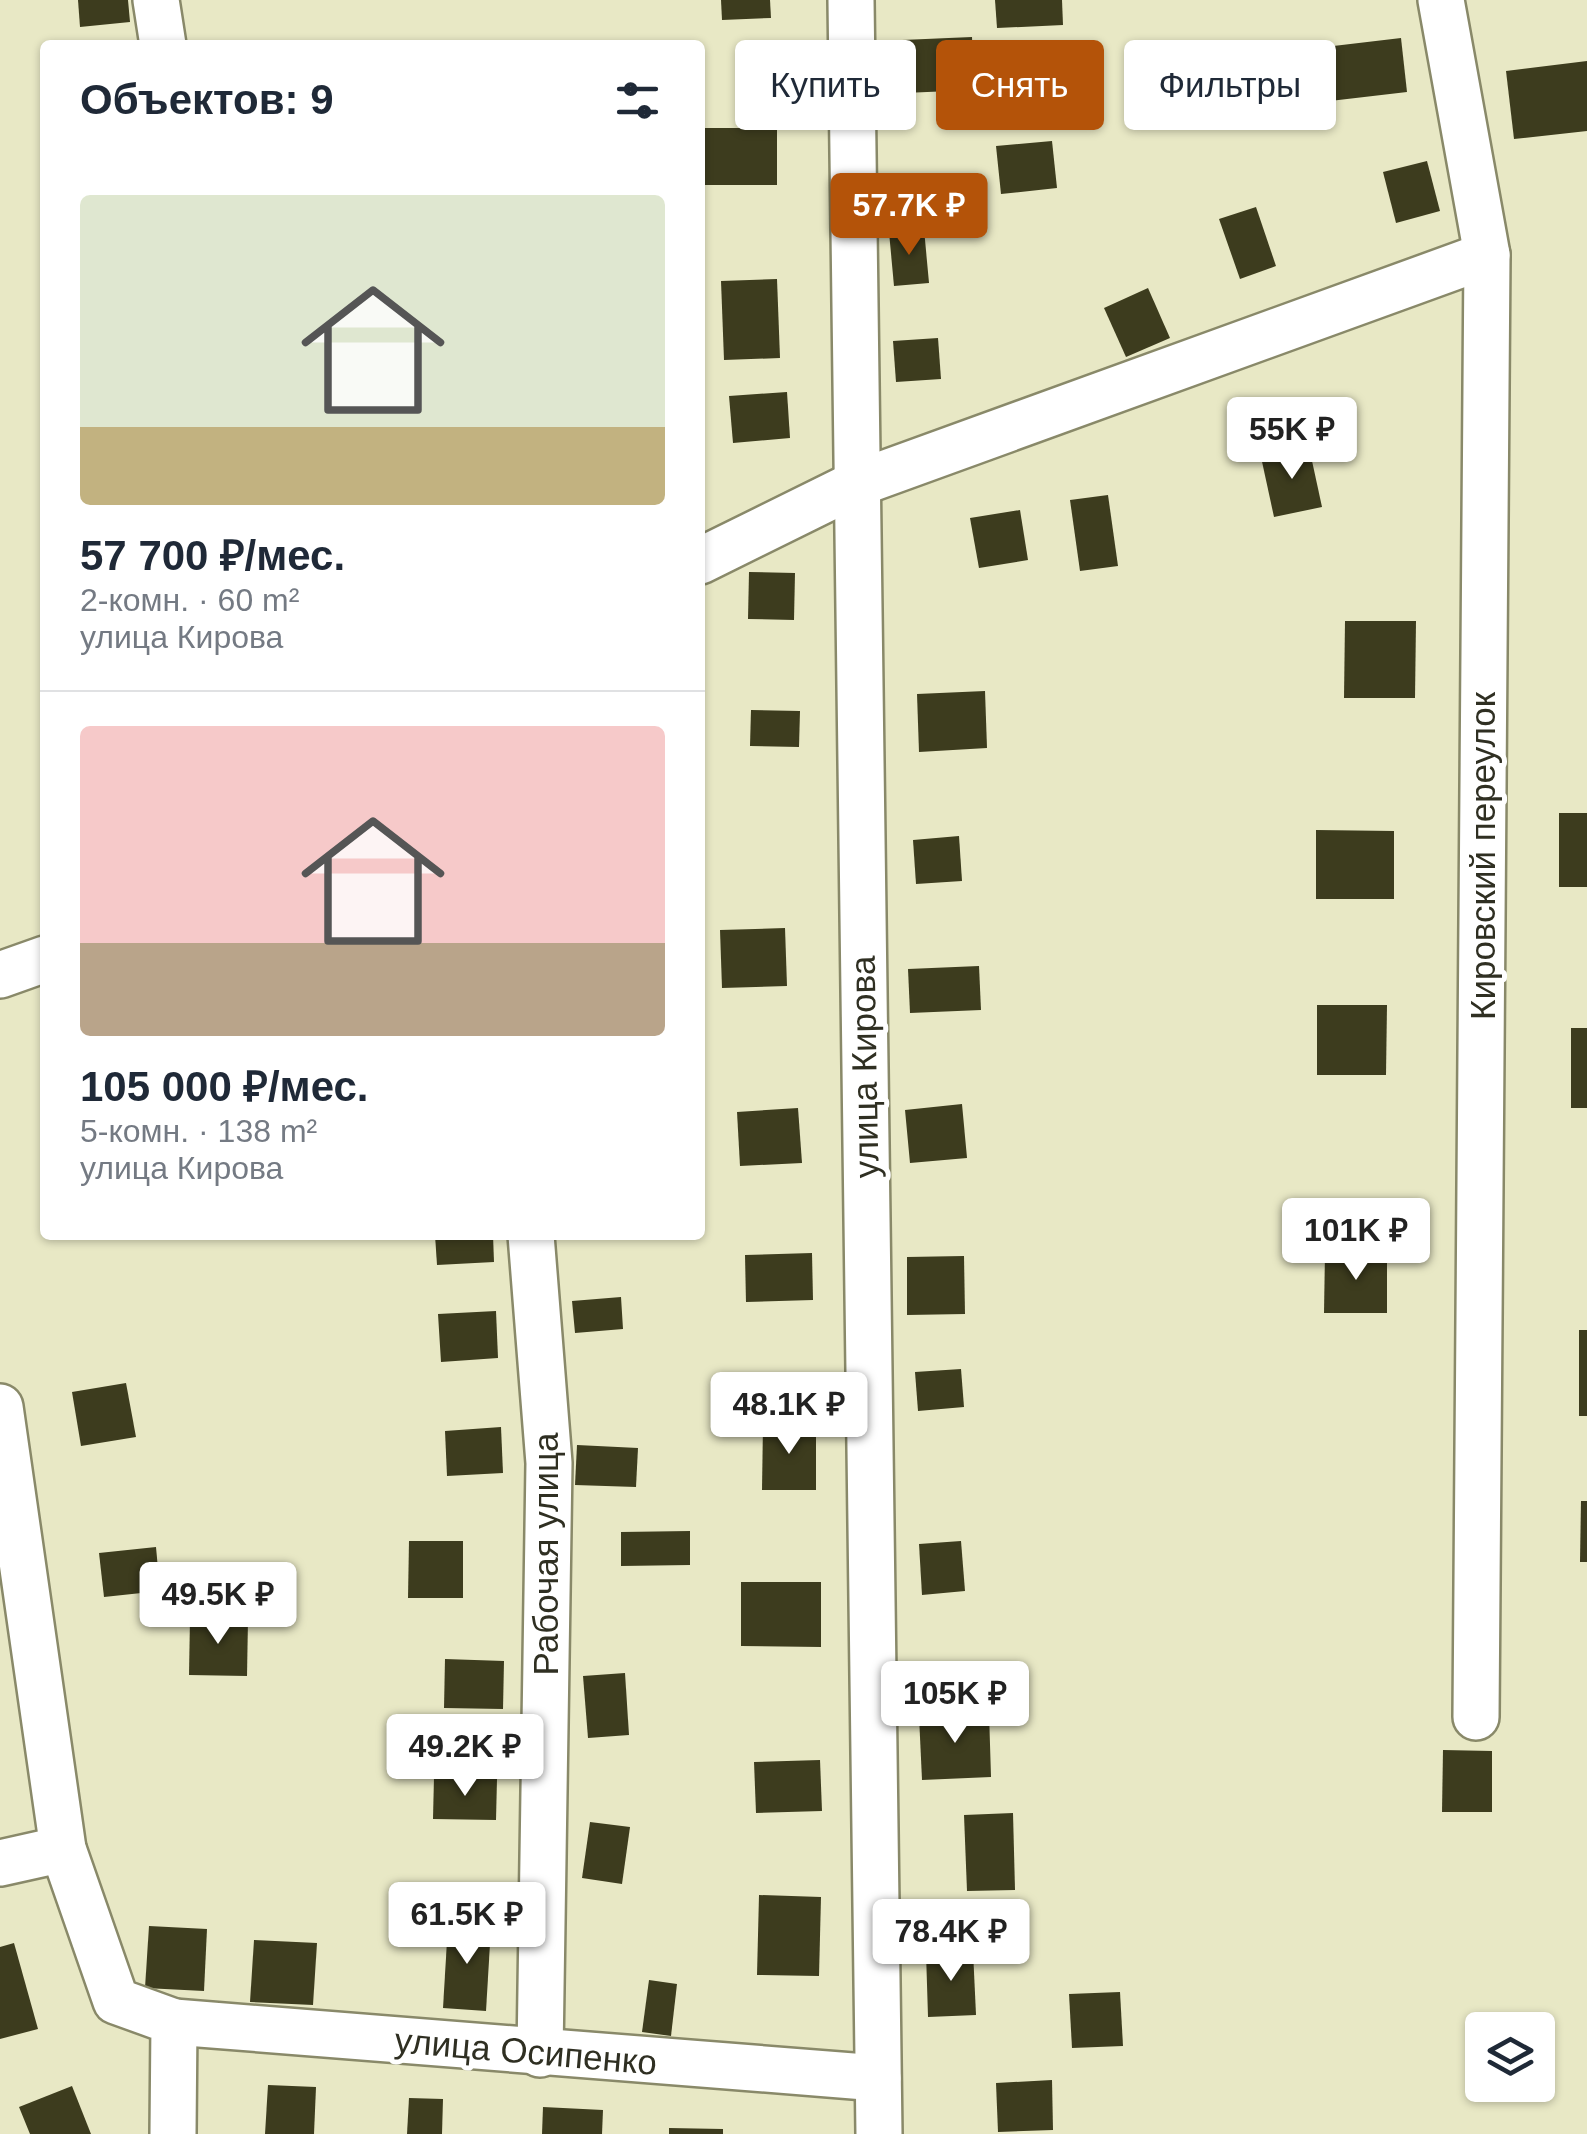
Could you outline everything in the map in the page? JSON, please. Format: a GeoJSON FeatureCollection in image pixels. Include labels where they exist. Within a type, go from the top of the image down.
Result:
{"type":"FeatureCollection","features":[{"type":"Feature","properties":{"kind":"street"},"geometry":{"type":"LineString","coordinates":[[156,0],[162,40]]}},
{"type":"Feature","properties":{"kind":"street","name":"улица Кирова"},"geometry":{"type":"LineString","coordinates":[[851,0],[879,2134]]}},
{"type":"Feature","properties":{"kind":"street","name":"Кировский переулок"},"geometry":{"type":"LineString","coordinates":[[1441,0],[1487,255],[1476,1717]]}},
{"type":"Feature","properties":{"kind":"street"},"geometry":{"type":"LineString","coordinates":[[705,560],[856,484],[1487,255]]}},
{"type":"Feature","properties":{"kind":"street"},"geometry":{"type":"LineString","coordinates":[[0,975],[40,962]]}},
{"type":"Feature","properties":{"kind":"street","name":"Рабочая улица"},"geometry":{"type":"LineString","coordinates":[[531,1240],[549,1463],[540,2054]]}},
{"type":"Feature","properties":{"kind":"street"},"geometry":{"type":"LineString","coordinates":[[0,1407],[64,1850],[0,1864]]}},
{"type":"Feature","properties":{"kind":"street","name":"улица Осипенко"},"geometry":{"type":"LineString","coordinates":[[64,1850],[116,2001],[174,2022],[878,2078]]}},
{"type":"Feature","properties":{"kind":"street"},"geometry":{"type":"LineString","coordinates":[[173,2134],[174,2022]]}},
{"type":"Feature","properties":{"kind":"building"},"geometry":{"type":"Polygon","coordinates":[[[78,0],[128,0],[130,22],[80,27],[78,0]]]}},
{"type":"Feature","properties":{"kind":"building"},"geometry":{"type":"Polygon","coordinates":[[[721,0],[770,0],[771,18],[722,20],[721,0]]]}},
{"type":"Feature","properties":{"kind":"building"},"geometry":{"type":"Polygon","coordinates":[[[995,0],[1062,0],[1063,25],[997,28],[995,0]]]}},
{"type":"Feature","properties":{"kind":"building"},"geometry":{"type":"Polygon","coordinates":[[[972,37],[972,40],[936,40],[936,92],[916,92],[916,40],[902,40],[972,37]]]}},
{"type":"Feature","properties":{"kind":"building"},"geometry":{"type":"Polygon","coordinates":[[[1401,38],[1407,92],[1336,100],[1336,46],[1401,38]]]}},
{"type":"Feature","properties":{"kind":"building"},"geometry":{"type":"Polygon","coordinates":[[[1587,61],[1587,131],[1514,139],[1506,71],[1587,61]]]}},
{"type":"Feature","properties":{"kind":"building"},"geometry":{"type":"Polygon","coordinates":[[[705,128],[777,130],[777,185],[705,185],[705,128]]]}},
{"type":"Feature","properties":{"kind":"building"},"geometry":{"type":"Polygon","coordinates":[[[1052,141],[1057,188],[1001,194],[996,146],[1052,141]]]}},
{"type":"Feature","properties":{"kind":"building"},"geometry":{"type":"Polygon","coordinates":[[[1427,161],[1440,211],[1396,223],[1383,172],[1427,161]]]}},
{"type":"Feature","properties":{"kind":"building"},"geometry":{"type":"Polygon","coordinates":[[[1256,207],[1276,266],[1240,279],[1219,219],[1256,207]]]}},
{"type":"Feature","properties":{"kind":"building"},"geometry":{"type":"Polygon","coordinates":[[[924,229],[929,283],[894,286],[889,232],[924,229]]]}},
{"type":"Feature","properties":{"kind":"building"},"geometry":{"type":"Polygon","coordinates":[[[777,279],[780,358],[724,360],[721,281],[777,279]]]}},
{"type":"Feature","properties":{"kind":"building"},"geometry":{"type":"Polygon","coordinates":[[[1148,288],[1170,338],[1126,357],[1104,308],[1148,288]]]}},
{"type":"Feature","properties":{"kind":"building"},"geometry":{"type":"Polygon","coordinates":[[[938,338],[941,379],[896,382],[893,341],[938,338]]]}},
{"type":"Feature","properties":{"kind":"building"},"geometry":{"type":"Polygon","coordinates":[[[787,392],[790,438],[733,443],[729,396],[787,392]]]}},
{"type":"Feature","properties":{"kind":"building"},"geometry":{"type":"Polygon","coordinates":[[[1309,447],[1322,507],[1274,517],[1261,457],[1309,447]]]}},
{"type":"Feature","properties":{"kind":"building"},"geometry":{"type":"Polygon","coordinates":[[[1108,495],[1118,566],[1080,571],[1070,500],[1108,495]]]}},
{"type":"Feature","properties":{"kind":"building"},"geometry":{"type":"Polygon","coordinates":[[[1020,510],[1028,560],[979,568],[970,518],[1020,510]]]}},
{"type":"Feature","properties":{"kind":"building"},"geometry":{"type":"Polygon","coordinates":[[[749,572],[795,573],[794,620],[748,619],[749,572]]]}},
{"type":"Feature","properties":{"kind":"building"},"geometry":{"type":"Polygon","coordinates":[[[1345,621],[1416,621],[1415,698],[1344,698],[1345,621]]]}},
{"type":"Feature","properties":{"kind":"building"},"geometry":{"type":"Polygon","coordinates":[[[985,691],[987,748],[919,752],[917,694],[985,691]]]}},
{"type":"Feature","properties":{"kind":"building"},"geometry":{"type":"Polygon","coordinates":[[[751,710],[800,711],[799,747],[750,746],[751,710]]]}},
{"type":"Feature","properties":{"kind":"building"},"geometry":{"type":"Polygon","coordinates":[[[1559,813],[1587,813],[1587,887],[1559,887],[1559,813]]]}},
{"type":"Feature","properties":{"kind":"building"},"geometry":{"type":"Polygon","coordinates":[[[1316,830],[1394,831],[1394,899],[1316,899],[1316,830]]]}},
{"type":"Feature","properties":{"kind":"building"},"geometry":{"type":"Polygon","coordinates":[[[959,836],[962,881],[916,884],[913,840],[959,836]]]}},
{"type":"Feature","properties":{"kind":"building"},"geometry":{"type":"Polygon","coordinates":[[[785,928],[787,986],[722,988],[720,930],[785,928]]]}},
{"type":"Feature","properties":{"kind":"building"},"geometry":{"type":"Polygon","coordinates":[[[979,966],[981,1010],[910,1013],[908,969],[979,966]]]}},
{"type":"Feature","properties":{"kind":"building"},"geometry":{"type":"Polygon","coordinates":[[[1317,1005],[1387,1005],[1386,1075],[1317,1075],[1317,1005]]]}},
{"type":"Feature","properties":{"kind":"building"},"geometry":{"type":"Polygon","coordinates":[[[1571,1028],[1587,1028],[1587,1108],[1571,1108],[1571,1028]]]}},
{"type":"Feature","properties":{"kind":"building"},"geometry":{"type":"Polygon","coordinates":[[[962,1104],[967,1158],[910,1163],[905,1110],[962,1104]]]}},
{"type":"Feature","properties":{"kind":"building"},"geometry":{"type":"Polygon","coordinates":[[[798,1108],[802,1163],[740,1166],[737,1112],[798,1108]]]}},
{"type":"Feature","properties":{"kind":"building"},"geometry":{"type":"Polygon","coordinates":[[[435,1240],[493,1240],[494,1262],[437,1265],[435,1240]]]}},
{"type":"Feature","properties":{"kind":"building"},"geometry":{"type":"Polygon","coordinates":[[[1325,1252],[1387,1252],[1387,1313],[1324,1313],[1325,1252]]]}},
{"type":"Feature","properties":{"kind":"building"},"geometry":{"type":"Polygon","coordinates":[[[812,1253],[813,1300],[746,1302],[745,1255],[812,1253]]]}},
{"type":"Feature","properties":{"kind":"building"},"geometry":{"type":"Polygon","coordinates":[[[964,1256],[965,1314],[907,1315],[907,1257],[964,1256]]]}},
{"type":"Feature","properties":{"kind":"building"},"geometry":{"type":"Polygon","coordinates":[[[621,1297],[623,1329],[575,1333],[572,1301],[621,1297]]]}},
{"type":"Feature","properties":{"kind":"building"},"geometry":{"type":"Polygon","coordinates":[[[496,1311],[498,1358],[441,1362],[438,1314],[496,1311]]]}},
{"type":"Feature","properties":{"kind":"building"},"geometry":{"type":"Polygon","coordinates":[[[1579,1330],[1587,1330],[1587,1416],[1579,1416],[1579,1330]]]}},
{"type":"Feature","properties":{"kind":"building"},"geometry":{"type":"Polygon","coordinates":[[[961,1369],[964,1407],[918,1411],[915,1372],[961,1369]]]}},
{"type":"Feature","properties":{"kind":"building"},"geometry":{"type":"Polygon","coordinates":[[[126,1383],[136,1437],[81,1446],[72,1392],[126,1383]]]}},
{"type":"Feature","properties":{"kind":"building"},"geometry":{"type":"Polygon","coordinates":[[[763,1424],[816,1425],[816,1490],[762,1490],[763,1424]]]}},
{"type":"Feature","properties":{"kind":"building"},"geometry":{"type":"Polygon","coordinates":[[[501,1427],[503,1473],[447,1476],[445,1431],[501,1427]]]}},
{"type":"Feature","properties":{"kind":"building"},"geometry":{"type":"Polygon","coordinates":[[[577,1445],[638,1448],[636,1487],[575,1485],[577,1445]]]}},
{"type":"Feature","properties":{"kind":"building"},"geometry":{"type":"Polygon","coordinates":[[[1581,1501],[1587,1501],[1587,1562],[1580,1562],[1581,1501]]]}},
{"type":"Feature","properties":{"kind":"building"},"geometry":{"type":"Polygon","coordinates":[[[690,1531],[690,1565],[621,1566],[621,1532],[690,1531]]]}},
{"type":"Feature","properties":{"kind":"building"},"geometry":{"type":"Polygon","coordinates":[[[409,1541],[463,1541],[463,1598],[408,1598],[409,1541]]]}},
{"type":"Feature","properties":{"kind":"building"},"geometry":{"type":"Polygon","coordinates":[[[961,1541],[965,1591],[922,1595],[919,1544],[961,1541]]]}},
{"type":"Feature","properties":{"kind":"building"},"geometry":{"type":"Polygon","coordinates":[[[156,1547],[160,1591],[104,1597],[99,1553],[156,1547]]]}},
{"type":"Feature","properties":{"kind":"building"},"geometry":{"type":"Polygon","coordinates":[[[741,1582],[821,1582],[821,1647],[741,1646],[741,1582]]]}},
{"type":"Feature","properties":{"kind":"building"},"geometry":{"type":"Polygon","coordinates":[[[190,1618],[248,1619],[247,1676],[189,1675],[190,1618]]]}},
{"type":"Feature","properties":{"kind":"building"},"geometry":{"type":"Polygon","coordinates":[[[445,1659],[504,1661],[503,1709],[444,1708],[445,1659]]]}},
{"type":"Feature","properties":{"kind":"building"},"geometry":{"type":"Polygon","coordinates":[[[625,1673],[629,1735],[588,1738],[583,1676],[625,1673]]]}},
{"type":"Feature","properties":{"kind":"building"},"geometry":{"type":"Polygon","coordinates":[[[989,1713],[991,1777],[922,1780],[919,1716],[989,1713]]]}},
{"type":"Feature","properties":{"kind":"building"},"geometry":{"type":"Polygon","coordinates":[[[1443,1750],[1492,1751],[1492,1812],[1442,1812],[1443,1750]]]}},
{"type":"Feature","properties":{"kind":"building"},"geometry":{"type":"Polygon","coordinates":[[[820,1760],[822,1811],[756,1813],[754,1762],[820,1760]]]}},
{"type":"Feature","properties":{"kind":"building"},"geometry":{"type":"Polygon","coordinates":[[[434,1777],[497,1779],[496,1820],[433,1819],[434,1777]]]}},
{"type":"Feature","properties":{"kind":"building"},"geometry":{"type":"Polygon","coordinates":[[[1013,1813],[1015,1890],[967,1891],[964,1815],[1013,1813]]]}},
{"type":"Feature","properties":{"kind":"building"},"geometry":{"type":"Polygon","coordinates":[[[590,1822],[630,1827],[622,1884],[582,1878],[590,1822]]]}},
{"type":"Feature","properties":{"kind":"building"},"geometry":{"type":"Polygon","coordinates":[[[759,1895],[821,1897],[819,1976],[757,1975],[759,1895]]]}},
{"type":"Feature","properties":{"kind":"building"},"geometry":{"type":"Polygon","coordinates":[[[448,1924],[491,1927],[486,2011],[443,2008],[448,1924]]]}},
{"type":"Feature","properties":{"kind":"building"},"geometry":{"type":"Polygon","coordinates":[[[149,1926],[207,1929],[204,1991],[145,1988],[149,1926]]]}},
{"type":"Feature","properties":{"kind":"building"},"geometry":{"type":"Polygon","coordinates":[[[254,1940],[317,1943],[313,2005],[250,2002],[254,1940]]]}},
{"type":"Feature","properties":{"kind":"building"},"geometry":{"type":"Polygon","coordinates":[[[14,1943],[38,2029],[0,2039],[0,1947],[14,1943]]]}},
{"type":"Feature","properties":{"kind":"building"},"geometry":{"type":"Polygon","coordinates":[[[973,1951],[976,2015],[928,2017],[926,1953],[973,1951]]]}},
{"type":"Feature","properties":{"kind":"building"},"geometry":{"type":"Polygon","coordinates":[[[649,1980],[677,1984],[671,2036],[642,2032],[649,1980]]]}},
{"type":"Feature","properties":{"kind":"building"},"geometry":{"type":"Polygon","coordinates":[[[1120,1992],[1123,2046],[1072,2048],[1069,1994],[1120,1992]]]}},
{"type":"Feature","properties":{"kind":"building"},"geometry":{"type":"Polygon","coordinates":[[[1052,2080],[1053,2130],[998,2132],[996,2083],[1052,2080]]]}},
{"type":"Feature","properties":{"kind":"building"},"geometry":{"type":"Polygon","coordinates":[[[268,2085],[316,2087],[314,2134],[265,2134],[268,2085]]]}},
{"type":"Feature","properties":{"kind":"building"},"geometry":{"type":"Polygon","coordinates":[[[72,2086],[91,2134],[30,2134],[19,2107],[72,2086]]]}},
{"type":"Feature","properties":{"kind":"building"},"geometry":{"type":"Polygon","coordinates":[[[409,2098],[443,2099],[442,2134],[407,2134],[409,2098]]]}},
{"type":"Feature","properties":{"kind":"building"},"geometry":{"type":"Polygon","coordinates":[[[543,2107],[603,2110],[602,2134],[542,2134],[543,2107]]]}},
{"type":"Feature","properties":{"kind":"building"},"geometry":{"type":"Polygon","coordinates":[[[669,2128],[723,2129],[723,2134],[669,2134],[669,2128]]]}}]}
